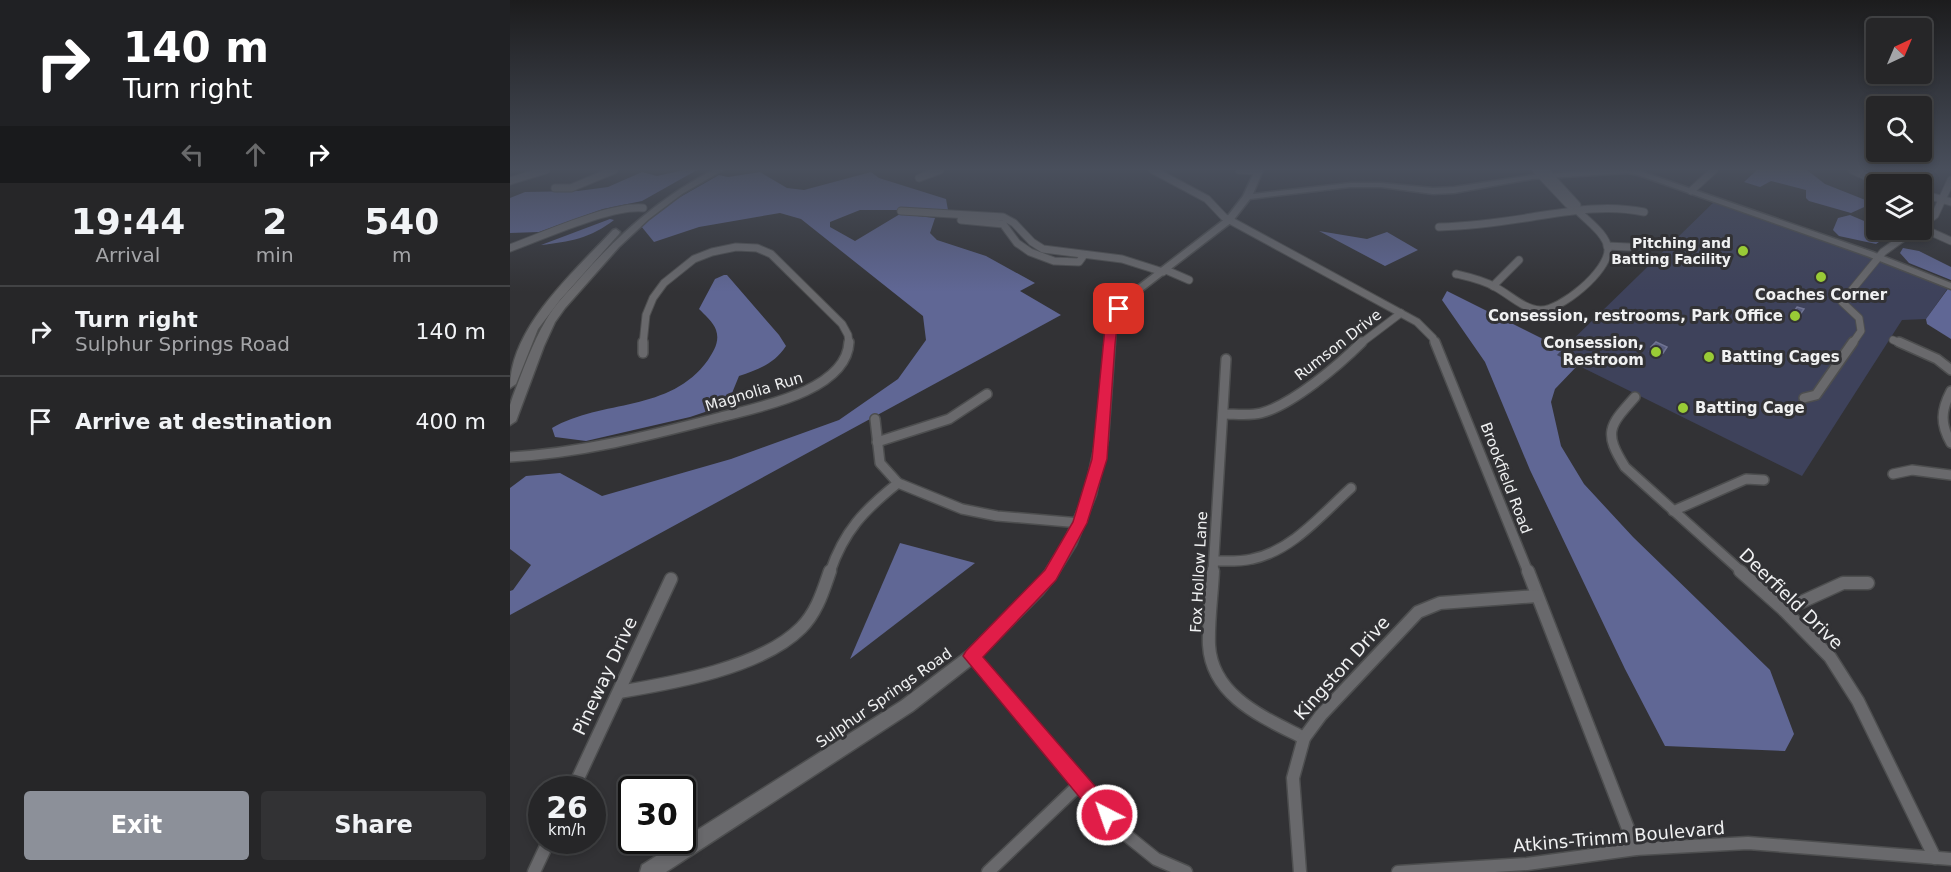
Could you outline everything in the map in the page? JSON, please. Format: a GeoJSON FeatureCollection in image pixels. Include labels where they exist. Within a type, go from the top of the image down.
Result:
{"type":"FeatureCollection","features":[{"type":"Feature","properties":{"kind":"street"},"geometry":{"type":"LineString","coordinates":[[510,248],[612,211]]}},
{"type":"Feature","properties":{"kind":"street"},"geometry":{"type":"LineString","coordinates":[[631,211],[639,211]]}},
{"type":"Feature","properties":{"kind":"street"},"geometry":{"type":"LineString","coordinates":[[510,384],[533,329],[556,298],[605,242],[639,211]]}},
{"type":"Feature","properties":{"kind":"street"},"geometry":{"type":"LineString","coordinates":[[510,420],[551,320],[620,238],[653,211]]}},
{"type":"Feature","properties":{"kind":"street"},"geometry":{"type":"LineString","coordinates":[[901,211],[957,214],[955,218],[958,220],[1006,226],[1019,244],[1039,256],[1074,262],[1082,261],[1084,255],[1123,259],[1189,280]]}},
{"type":"Feature","properties":{"kind":"street","name":"Brookfield Road"},"geometry":{"type":"LineString","coordinates":[[1216,211],[1229,220],[1401,313],[1425,329],[1439,349],[1636,849]]}},
{"type":"Feature","properties":{"kind":"street","name":"Sulphur Springs Road"},"geometry":{"type":"LineString","coordinates":[[649,872],[907,706],[972,656],[1050,575],[1080,523],[1093,485],[1101,450],[1111,328],[1119,309],[1126,300],[1229,220],[1236,211]]}},
{"type":"Feature","properties":{"kind":"street"},"geometry":{"type":"LineString","coordinates":[[1439,227],[1472,226],[1572,211]]}},
{"type":"Feature","properties":{"kind":"street"},"geometry":{"type":"LineString","coordinates":[[1456,274],[1493,286],[1529,308],[1545,310],[1557,307],[1602,268],[1608,257],[1607,246],[1578,211]]}},
{"type":"Feature","properties":{"kind":"street"},"geometry":{"type":"LineString","coordinates":[[1635,211],[1644,212]]}},
{"type":"Feature","properties":{"kind":"street"},"geometry":{"type":"LineString","coordinates":[[1747,211],[1877,256],[1951,286]]}},
{"type":"Feature","properties":{"kind":"street"},"geometry":{"type":"LineString","coordinates":[[1932,232],[1951,241]]}},
{"type":"Feature","properties":{"kind":"street"},"geometry":{"type":"LineString","coordinates":[[1804,398],[1816,395],[1861,331],[1859,318],[1842,302],[1877,256],[1896,240]]}},
{"type":"Feature","properties":{"kind":"street"},"geometry":{"type":"LineString","coordinates":[[1607,246],[1629,247]]}},
{"type":"Feature","properties":{"kind":"street","name":"Magnolia Run"},"geometry":{"type":"LineString","coordinates":[[510,457],[565,453],[598,447],[673,430],[795,396],[815,386],[834,372],[844,359],[850,341],[847,330],[842,324],[771,254],[758,248],[742,247],[704,254],[676,270],[646,312],[641,329],[643,353]]}},
{"type":"Feature","properties":{"kind":"street"},"geometry":{"type":"LineString","coordinates":[[1493,286],[1519,260]]}},
{"type":"Feature","properties":{"kind":"street","name":"Rumson Drive"},"geometry":{"type":"LineString","coordinates":[[1223,414],[1260,413],[1284,403],[1337,366],[1369,335],[1401,313]]}},
{"type":"Feature","properties":{"kind":"street"},"geometry":{"type":"LineString","coordinates":[[1893,340],[1937,359],[1951,370]]}},
{"type":"Feature","properties":{"kind":"street","name":"Fox Hollow Lane"},"geometry":{"type":"LineString","coordinates":[[1226,359],[1209,646],[1211,661],[1220,683],[1229,694],[1245,706],[1304,738]]}},
{"type":"Feature","properties":{"kind":"street"},"geometry":{"type":"LineString","coordinates":[[1951,392],[1943,406],[1941,418],[1951,443]]}},
{"type":"Feature","properties":{"kind":"street"},"geometry":{"type":"LineString","coordinates":[[877,442],[937,424],[972,408],[987,394]]}},
{"type":"Feature","properties":{"kind":"street","name":"Deerfield Drive"},"geometry":{"type":"LineString","coordinates":[[1635,397],[1610,425],[1608,433],[1611,447],[1624,467],[1784,610],[1818,643],[1843,674],[1935,858]]}},
{"type":"Feature","properties":{"kind":"street"},"geometry":{"type":"LineString","coordinates":[[875,419],[880,463],[898,483],[962,509],[997,516],[1080,523]]}},
{"type":"Feature","properties":{"kind":"street"},"geometry":{"type":"LineString","coordinates":[[1893,474],[1912,470],[1951,475]]}},
{"type":"Feature","properties":{"kind":"street"},"geometry":{"type":"LineString","coordinates":[[1673,511],[1746,478],[1764,480]]}},
{"type":"Feature","properties":{"kind":"street"},"geometry":{"type":"LineString","coordinates":[[619,692],[698,676],[762,653],[785,642],[803,628],[814,612],[840,546],[850,528],[869,506],[898,483]]}},
{"type":"Feature","properties":{"kind":"street"},"geometry":{"type":"LineString","coordinates":[[1215,561],[1239,561],[1272,553],[1287,543],[1351,488]]}},
{"type":"Feature","properties":{"kind":"street","name":"Pineway Drive"},"geometry":{"type":"LineString","coordinates":[[579,776],[670,579]]}},
{"type":"Feature","properties":{"kind":"street"},"geometry":{"type":"LineString","coordinates":[[1784,610],[1844,583],[1868,583]]}},
{"type":"Feature","properties":{"kind":"street","name":"Kingston Drive"},"geometry":{"type":"LineString","coordinates":[[1299,872],[1293,793],[1296,761],[1304,738],[1321,715],[1418,612],[1440,603],[1537,596]]}},
{"type":"Feature","properties":{"kind":"street"},"geometry":{"type":"LineString","coordinates":[[972,656],[1120,830],[1156,859],[1186,872]]}},
{"type":"Feature","properties":{"kind":"street"},"geometry":{"type":"LineString","coordinates":[[988,872],[1080,784]]}},
{"type":"Feature","properties":{"kind":"street","name":"Atkins-Trimm Boulevard"},"geometry":{"type":"LineString","coordinates":[[1398,872],[1527,864],[1636,849],[1748,843],[1951,859]]}},
{"type":"Feature","properties":{"kind":"street"},"geometry":{"type":"LineString","coordinates":[[534,872],[542,854]]}},
{"type":"Feature","properties":{"kind":"shaded area"},"geometry":{"type":"Polygon","coordinates":[[[510,211],[598,211],[539,232],[510,233],[510,211]]]}},
{"type":"Feature","properties":{"kind":"shaded area"},"geometry":{"type":"Polygon","coordinates":[[[661,211],[858,211],[830,222],[830,227],[855,241],[900,214],[935,218],[930,233],[937,240],[986,256],[1035,283],[1020,291],[1061,315],[510,615],[510,591],[531,565],[510,549],[510,488],[526,476],[560,473],[602,496],[731,459],[839,420],[898,379],[926,340],[923,316],[801,219],[780,213],[699,227],[654,242],[641,226],[661,211]]]}},
{"type":"Feature","properties":{"kind":"shaded area"},"geometry":{"type":"Polygon","coordinates":[[[1705,211],[1745,211],[1950,285],[1926,319],[1902,320],[1802,476],[1557,355],[1705,211]]]}},
{"type":"Feature","properties":{"kind":"shaded area"},"geometry":{"type":"Polygon","coordinates":[[[1850,215],[1866,222],[1866,240],[1882,240],[1876,244],[1839,236],[1833,230],[1838,218],[1850,215]]]}},
{"type":"Feature","properties":{"kind":"shaded area"},"geometry":{"type":"Polygon","coordinates":[[[610,219],[614,220],[588,235],[570,241],[541,245],[610,219]]]}},
{"type":"Feature","properties":{"kind":"shaded area"},"geometry":{"type":"Polygon","coordinates":[[[1319,231],[1367,239],[1387,232],[1418,250],[1385,266],[1319,231]]]}},
{"type":"Feature","properties":{"kind":"shaded area"},"geometry":{"type":"Polygon","coordinates":[[[1903,248],[1919,251],[1951,267],[1951,280],[1909,263],[1900,253],[1903,248]]]}},
{"type":"Feature","properties":{"kind":"shaded area"},"geometry":{"type":"Polygon","coordinates":[[[727,275],[786,346],[771,362],[739,376],[730,398],[714,409],[690,417],[586,441],[555,437],[552,428],[572,419],[655,397],[675,389],[692,377],[710,357],[716,346],[717,338],[713,324],[699,309],[715,279],[727,275]]]}},
{"type":"Feature","properties":{"kind":"shaded area"},"geometry":{"type":"Polygon","coordinates":[[[1950,286],[1951,339],[1927,324],[1926,319],[1950,286]]]}},
{"type":"Feature","properties":{"kind":"shaded area"},"geometry":{"type":"Polygon","coordinates":[[[1447,291],[1563,349],[1557,355],[1578,365],[1555,389],[1551,402],[1561,446],[1584,484],[1633,537],[1770,670],[1794,734],[1785,751],[1665,746],[1625,669],[1530,470],[1485,362],[1442,300],[1447,291]]]}},
{"type":"Feature","properties":{"kind":"shaded area"},"geometry":{"type":"Polygon","coordinates":[[[900,543],[975,563],[850,659],[900,543]]]}},
{"type":"Feature","properties":{"kind":"building"},"geometry":{"type":"Polygon","coordinates":[[[1797,307],[1804,309],[1799,316],[1793,313],[1797,307]]]}},
{"type":"Feature","properties":{"kind":"building"},"geometry":{"type":"Polygon","coordinates":[[[1656,342],[1667,347],[1663,353],[1651,347],[1656,342]]]}},
{"type":"Feature","properties":{"kind":"place","name":"Pitching and Batting Facility"},"geometry":{"type":"Point","coordinates":[1743,251]}},
{"type":"Feature","properties":{"kind":"place","name":"Coaches Corner"},"geometry":{"type":"Point","coordinates":[1821,277]}},
{"type":"Feature","properties":{"kind":"place","name":"Consession, restrooms, Park Office"},"geometry":{"type":"Point","coordinates":[1795,316]}},
{"type":"Feature","properties":{"kind":"place","name":"Consession, Restroom"},"geometry":{"type":"Point","coordinates":[1656,352]}},
{"type":"Feature","properties":{"kind":"place","name":"Batting Cages"},"geometry":{"type":"Point","coordinates":[1709,357]}},
{"type":"Feature","properties":{"kind":"place","name":"Batting Cage"},"geometry":{"type":"Point","coordinates":[1683,408]}},
{"type":"Feature","properties":{"kind":"route"},"geometry":{"type":"LineString","coordinates":[[1107,815],[972,656],[1050,575],[1080,523],[1100,459],[1111,328],[1119,309]]}}]}
